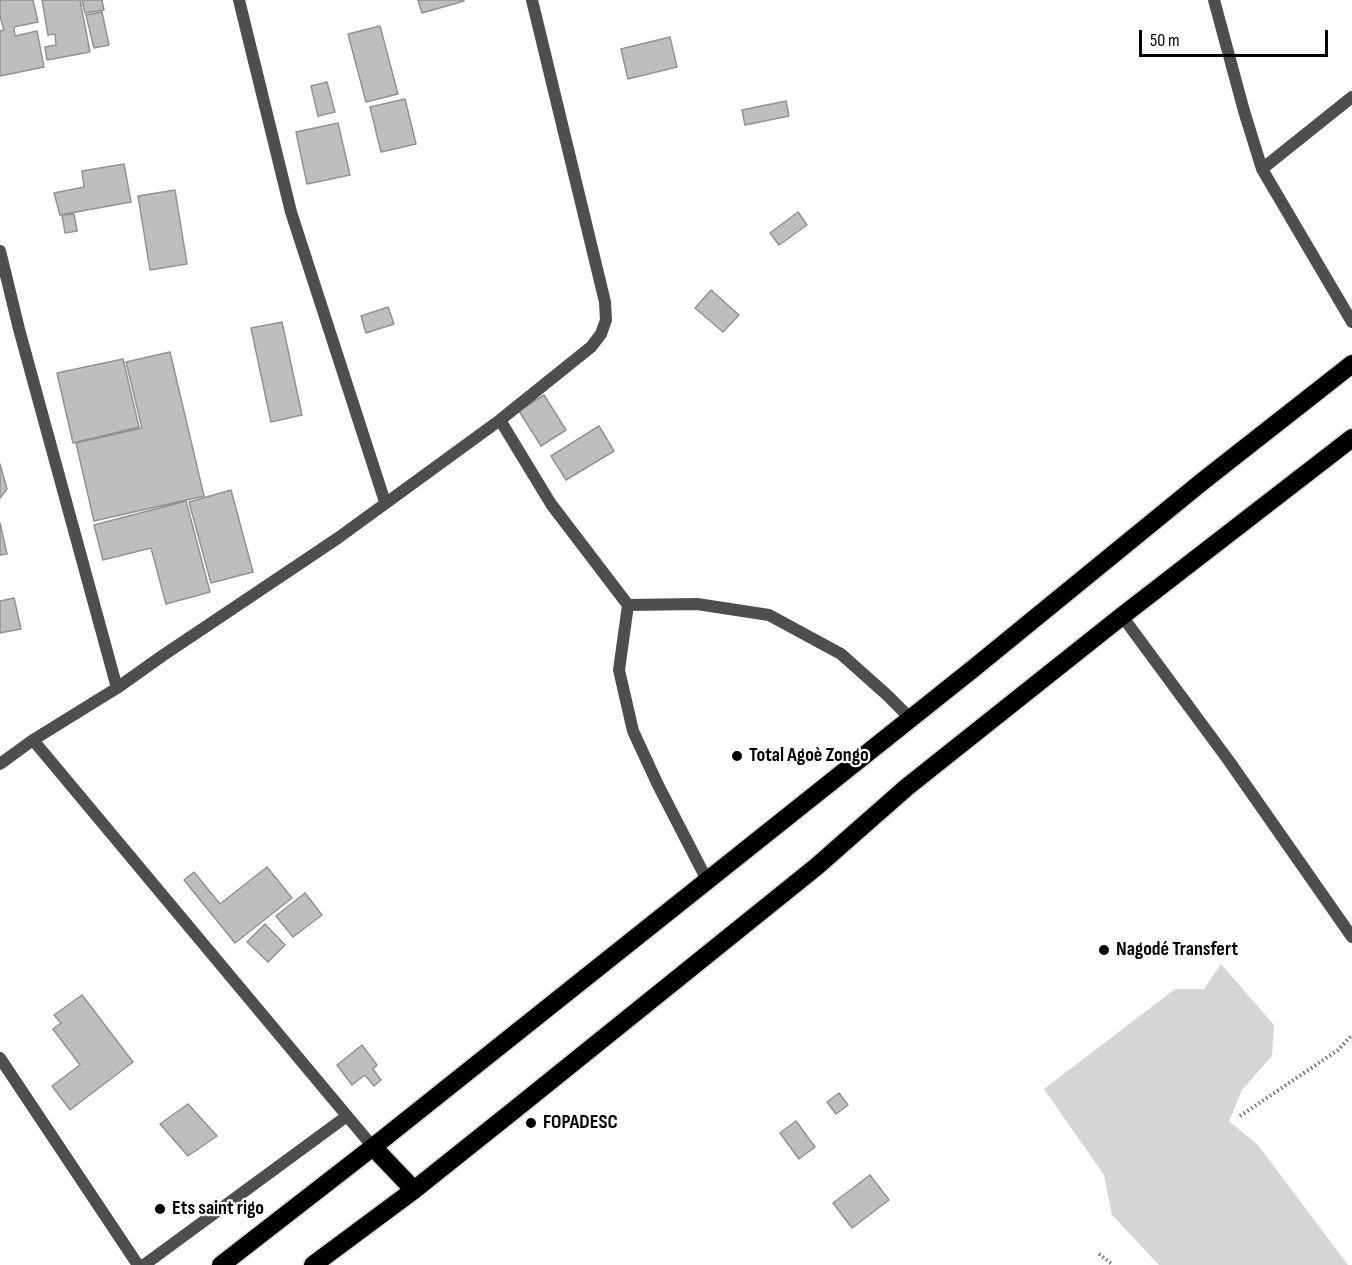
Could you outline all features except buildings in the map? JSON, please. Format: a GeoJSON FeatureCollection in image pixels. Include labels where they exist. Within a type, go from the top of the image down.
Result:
{"type":"FeatureCollection","features":[{"type":"Feature","properties":{"kind":"highway"},"geometry":{"type":"LineString","coordinates":[[221,1265],[373,1147],[974,668],[1203,480],[1352,364]]}},
{"type":"Feature","properties":{"kind":"highway"},"geometry":{"type":"LineString","coordinates":[[324,1262],[816,867],[907,787],[1122,616],[1352,438]]}},
{"type":"Feature","properties":{"kind":"highway"},"geometry":{"type":"LineString","coordinates":[[373,1147],[414,1190]]}},
{"type":"Feature","properties":{"kind":"street"},"geometry":{"type":"LineString","coordinates":[[239,0],[291,212],[385,502]]}},
{"type":"Feature","properties":{"kind":"street"},"geometry":{"type":"LineString","coordinates":[[0,764],[286,574],[500,420],[591,347],[606,320],[605,303],[532,0]]}},
{"type":"Feature","properties":{"kind":"street"},"geometry":{"type":"LineString","coordinates":[[1214,0],[1262,169],[1352,322]]}},
{"type":"Feature","properties":{"kind":"street"},"geometry":{"type":"LineString","coordinates":[[1262,169],[1352,97]]}},
{"type":"Feature","properties":{"kind":"street"},"geometry":{"type":"LineString","coordinates":[[0,252],[117,688]]}},
{"type":"Feature","properties":{"kind":"street"},"geometry":{"type":"LineString","coordinates":[[500,420],[550,504],[628,604],[619,670],[633,731],[707,880]]}},
{"type":"Feature","properties":{"kind":"street"},"geometry":{"type":"LineString","coordinates":[[628,604],[697,604],[769,615],[841,654],[909,718]]}},
{"type":"Feature","properties":{"kind":"street"},"geometry":{"type":"LineString","coordinates":[[1122,616],[1229,761],[1352,937]]}},
{"type":"Feature","properties":{"kind":"street"},"geometry":{"type":"LineString","coordinates":[[33,740],[373,1147]]}},
{"type":"Feature","properties":{"kind":"street"},"geometry":{"type":"LineString","coordinates":[[0,1058],[138,1265]]}},
{"type":"Feature","properties":{"kind":"street"},"geometry":{"type":"LineString","coordinates":[[144,1265],[347,1116]]}},
{"type":"Feature","properties":{"kind":"path"},"geometry":{"type":"LineString","coordinates":[[1240,1116],[1329,1056],[1352,1035]]}},
{"type":"Feature","properties":{"kind":"path"},"geometry":{"type":"LineString","coordinates":[[1098,1254],[1113,1265]]}},
{"type":"Feature","properties":{"kind":"shaded area"},"geometry":{"type":"Polygon","coordinates":[[[1221,964],[1274,1025],[1272,1056],[1242,1090],[1229,1121],[1258,1145],[1348,1265],[1159,1265],[1112,1215],[1104,1175],[1044,1089],[1175,989],[1204,989],[1221,964]]]}},
{"type":"Feature","properties":{"kind":"place","name":"Total Agoè Zongo"},"geometry":{"type":"Point","coordinates":[737,756]}},
{"type":"Feature","properties":{"kind":"place","name":"Nagodé Transfert"},"geometry":{"type":"Point","coordinates":[1104,950]}},
{"type":"Feature","properties":{"kind":"place","name":"FOPADESC"},"geometry":{"type":"Point","coordinates":[531,1123]}},
{"type":"Feature","properties":{"kind":"place","name":"Ets saint rigo"},"geometry":{"type":"Point","coordinates":[160,1209]}}]}
